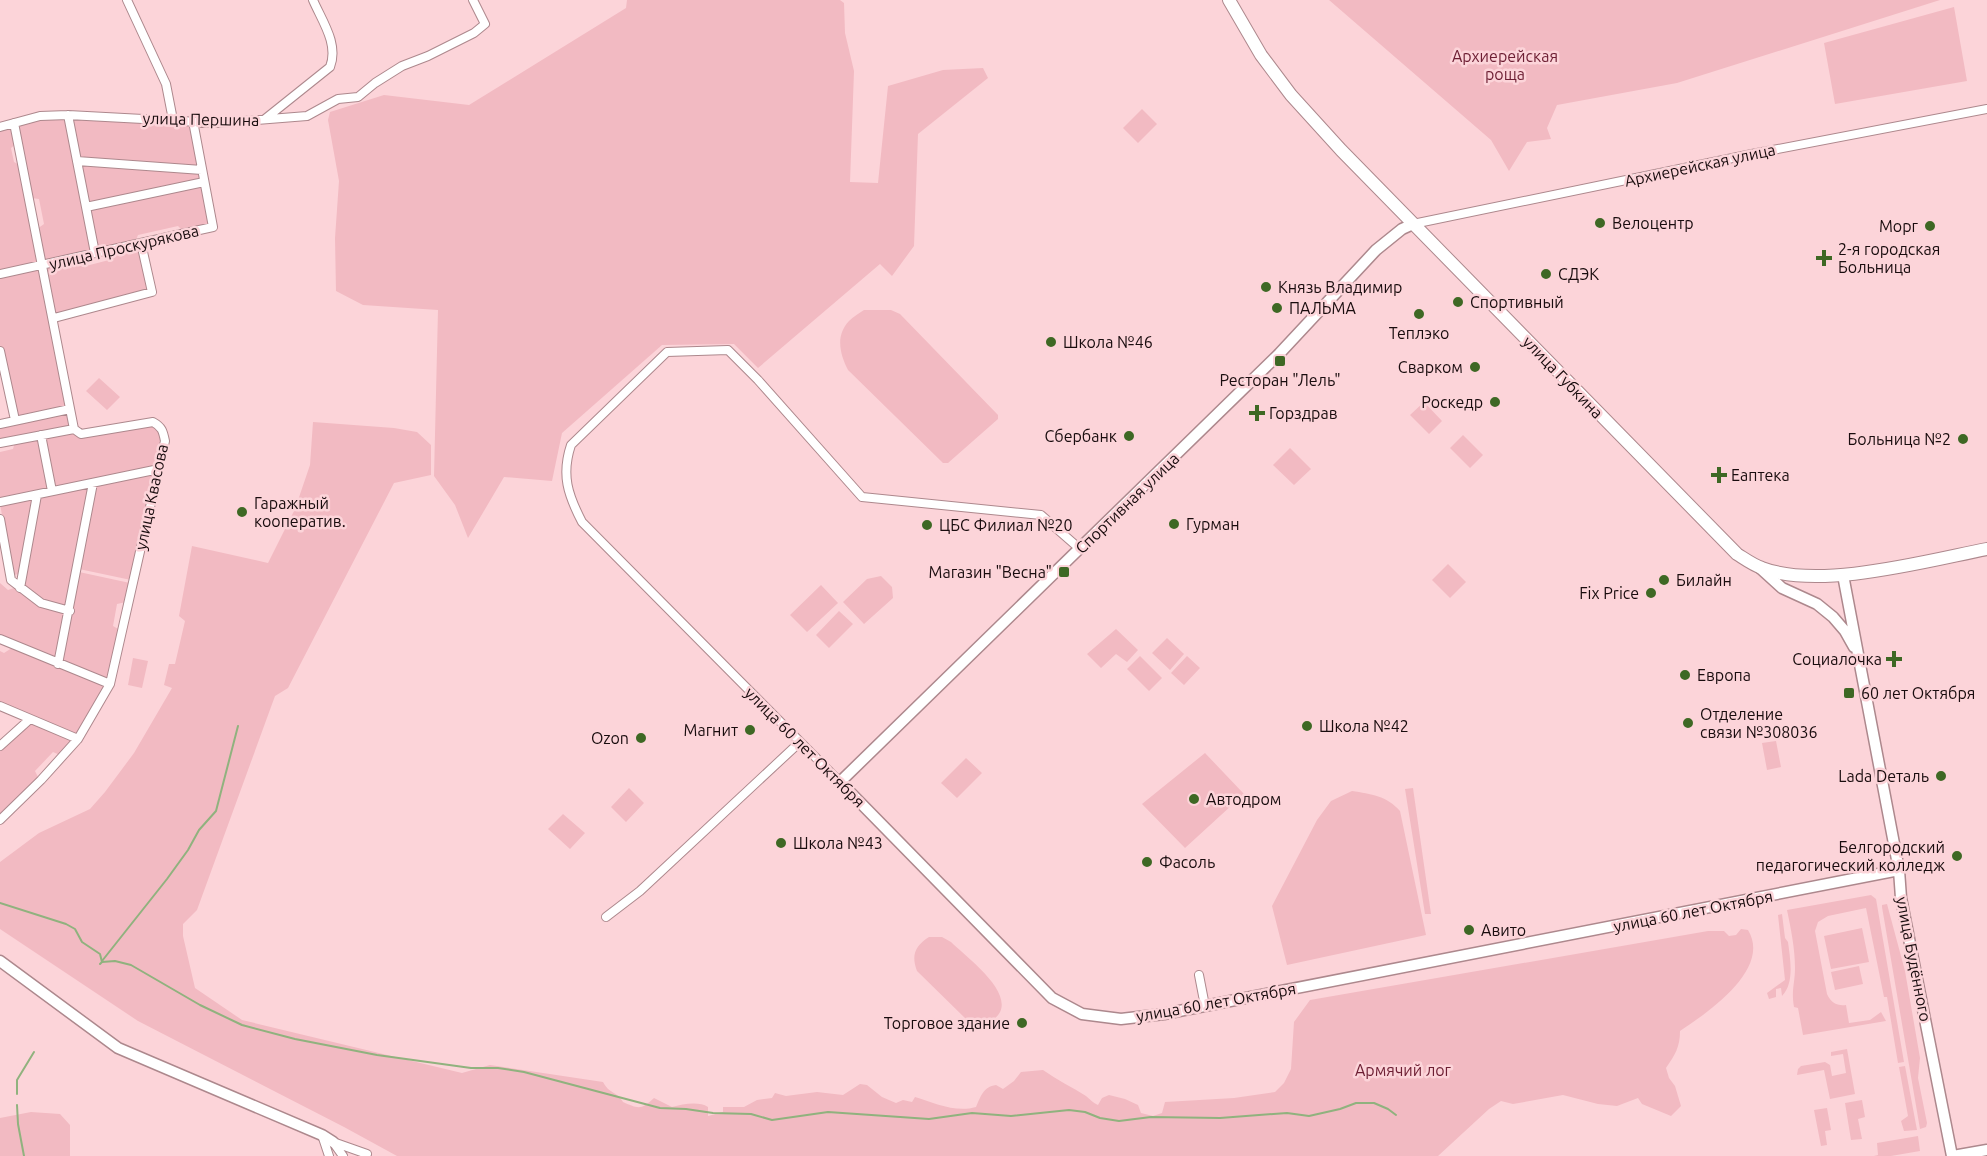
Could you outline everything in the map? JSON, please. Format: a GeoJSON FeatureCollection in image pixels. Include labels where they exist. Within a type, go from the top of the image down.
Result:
{"type":"FeatureCollection","features":[{"type":"Feature","properties":{"kind":"main road","name":"улица Губкина"},"geometry":{"type":"LineString","coordinates":[[1229,0],[1261,55],[1291,94],[1341,150],[1737,554],[1761,568],[1779,573],[1807,576],[1843,575],[1987,549]]}},
{"type":"Feature","properties":{"kind":"street"},"geometry":{"type":"LineString","coordinates":[[127,0],[166,84],[173,120]]}},
{"type":"Feature","properties":{"kind":"street"},"geometry":{"type":"LineString","coordinates":[[264,120],[330,68],[334,57],[333,46],[313,0]]}},
{"type":"Feature","properties":{"kind":"street","name":"улица Першина"},"geometry":{"type":"LineString","coordinates":[[0,127],[40,116],[68,115],[218,123],[307,116],[339,99],[358,97],[375,82],[402,66],[474,33],[485,24],[474,0]]}},
{"type":"Feature","properties":{"kind":"street","name":"Архиерейская улица"},"geometry":{"type":"LineString","coordinates":[[1413,224],[1752,154],[1987,110]]}},
{"type":"Feature","properties":{"kind":"street"},"geometry":{"type":"LineString","coordinates":[[68,115],[95,253]]}},
{"type":"Feature","properties":{"kind":"street","name":"улица Проскурякова"},"geometry":{"type":"LineString","coordinates":[[0,274],[213,226],[193,122]]}},
{"type":"Feature","properties":{"kind":"street"},"geometry":{"type":"LineString","coordinates":[[0,443],[74,429],[14,123]]}},
{"type":"Feature","properties":{"kind":"street"},"geometry":{"type":"LineString","coordinates":[[77,161],[202,170]]}},
{"type":"Feature","properties":{"kind":"street"},"geometry":{"type":"LineString","coordinates":[[86,207],[204,182]]}},
{"type":"Feature","properties":{"kind":"street","name":"Спортивная улица"},"geometry":{"type":"LineString","coordinates":[[840,782],[1279,354],[1376,250],[1413,224]]}},
{"type":"Feature","properties":{"kind":"street"},"geometry":{"type":"LineString","coordinates":[[54,318],[152,292],[141,243]]}},
{"type":"Feature","properties":{"kind":"street","name":"улица 60 лет Октября"},"geometry":{"type":"LineString","coordinates":[[1080,549],[1041,515],[862,497],[758,380],[728,350],[667,352],[571,445],[566,459],[570,499],[582,522],[1052,998],[1082,1014],[1121,1019],[1164,1014],[1899,870]]}},
{"type":"Feature","properties":{"kind":"street"},"geometry":{"type":"LineString","coordinates":[[0,351],[15,420]]}},
{"type":"Feature","properties":{"kind":"street"},"geometry":{"type":"LineString","coordinates":[[0,423],[70,409]]}},
{"type":"Feature","properties":{"kind":"street","name":"улица Квасова"},"geometry":{"type":"LineString","coordinates":[[0,820],[78,739],[110,684],[165,441],[164,431],[153,422],[81,434],[74,429]]}},
{"type":"Feature","properties":{"kind":"street"},"geometry":{"type":"LineString","coordinates":[[41,435],[51,491]]}},
{"type":"Feature","properties":{"kind":"street"},"geometry":{"type":"LineString","coordinates":[[0,502],[159,469]]}},
{"type":"Feature","properties":{"kind":"street"},"geometry":{"type":"LineString","coordinates":[[58,664],[93,483]]}},
{"type":"Feature","properties":{"kind":"street"},"geometry":{"type":"LineString","coordinates":[[20,588],[37,495]]}},
{"type":"Feature","properties":{"kind":"street"},"geometry":{"type":"LineString","coordinates":[[0,519],[11,580],[40,603],[70,611]]}},
{"type":"Feature","properties":{"kind":"street","name":"улица Будённого"},"geometry":{"type":"LineString","coordinates":[[1761,568],[1782,588],[1817,604],[1833,617],[1845,631],[1858,655]]}},
{"type":"Feature","properties":{"kind":"street","name":"улица Будённого"},"geometry":{"type":"LineString","coordinates":[[1843,575],[1899,870],[1901,898],[1952,1156]]}},
{"type":"Feature","properties":{"kind":"street"},"geometry":{"type":"LineString","coordinates":[[0,639],[110,684]]}},
{"type":"Feature","properties":{"kind":"street"},"geometry":{"type":"LineString","coordinates":[[0,706],[78,739]]}},
{"type":"Feature","properties":{"kind":"street"},"geometry":{"type":"LineString","coordinates":[[0,746],[30,719]]}},
{"type":"Feature","properties":{"kind":"street"},"geometry":{"type":"LineString","coordinates":[[606,917],[640,891],[800,742]]}},
{"type":"Feature","properties":{"kind":"street"},"geometry":{"type":"LineString","coordinates":[[0,960],[118,1048],[366,1155]]}},
{"type":"Feature","properties":{"kind":"street"},"geometry":{"type":"LineString","coordinates":[[1199,975],[1205,1006]]}},
{"type":"Feature","properties":{"kind":"street"},"geometry":{"type":"LineString","coordinates":[[322,1135],[329,1156]]}},
{"type":"Feature","properties":{"kind":"street"},"geometry":{"type":"LineString","coordinates":[[333,1142],[343,1156]]}},
{"type":"Feature","properties":{"kind":"street"},"geometry":{"type":"LineString","coordinates":[[1952,1156],[1987,1149]]}},
{"type":"Feature","properties":{"kind":"green space"},"geometry":{"type":"Polygon","coordinates":[[[627,0],[840,0],[844,3],[845,33],[854,71],[850,182],[878,183],[888,86],[943,70],[983,68],[988,78],[918,134],[914,246],[892,276],[880,264],[758,368],[734,344],[662,345],[562,433],[552,481],[504,477],[468,538],[455,505],[434,476],[438,310],[363,305],[336,291],[335,238],[339,181],[328,120],[330,112],[384,95],[469,105],[626,8],[627,0]]]}},
{"type":"Feature","properties":{"kind":"green space","name":"Архиерейская роща"},"geometry":{"type":"Polygon","coordinates":[[[1329,0],[1940,0],[1677,83],[1557,105],[1547,128],[1551,139],[1527,142],[1509,171],[1491,140],[1329,0]]]}},
{"type":"Feature","properties":{"kind":"green space"},"geometry":{"type":"Polygon","coordinates":[[[1954,7],[1967,81],[1835,104],[1824,43],[1954,7]]]}},
{"type":"Feature","properties":{"kind":"green space"},"geometry":{"type":"Polygon","coordinates":[[[1142,109],[1157,124],[1138,143],[1123,128],[1142,109]]]}},
{"type":"Feature","properties":{"kind":"green space"},"geometry":{"type":"Polygon","coordinates":[[[66,117],[93,251],[44,262],[37,229],[44,224],[39,199],[31,198],[16,125],[41,118],[66,117]]]}},
{"type":"Feature","properties":{"kind":"green space"},"geometry":{"type":"Polygon","coordinates":[[[70,117],[192,124],[200,168],[79,160],[70,117]]]}},
{"type":"Feature","properties":{"kind":"green space"},"geometry":{"type":"Polygon","coordinates":[[[13,125],[16,144],[11,148],[14,162],[21,166],[40,264],[0,273],[0,129],[13,125]]]}},
{"type":"Feature","properties":{"kind":"green space"},"geometry":{"type":"Polygon","coordinates":[[[81,165],[201,172],[202,179],[89,203],[81,165]]]}},
{"type":"Feature","properties":{"kind":"green space"},"geometry":{"type":"Polygon","coordinates":[[[203,184],[210,225],[183,231],[178,226],[138,235],[135,242],[96,250],[88,208],[203,184]]]}},
{"type":"Feature","properties":{"kind":"green space"},"geometry":{"type":"Polygon","coordinates":[[[139,245],[150,290],[55,316],[45,267],[77,259],[82,267],[109,260],[109,252],[139,245]]]}},
{"type":"Feature","properties":{"kind":"green space"},"geometry":{"type":"Polygon","coordinates":[[[41,267],[69,408],[16,419],[0,345],[0,276],[41,267]]]}},
{"type":"Feature","properties":{"kind":"green space"},"geometry":{"type":"Polygon","coordinates":[[[864,310],[891,310],[900,314],[998,415],[998,419],[948,463],[943,463],[848,370],[841,351],[840,339],[849,321],[864,310]]]}},
{"type":"Feature","properties":{"kind":"green space"},"geometry":{"type":"Polygon","coordinates":[[[99,378],[120,397],[107,410],[86,391],[99,378]]]}},
{"type":"Feature","properties":{"kind":"green space"},"geometry":{"type":"Polygon","coordinates":[[[1424,402],[1442,421],[1429,434],[1410,415],[1424,402]]]}},
{"type":"Feature","properties":{"kind":"green space"},"geometry":{"type":"Polygon","coordinates":[[[69,411],[72,427],[0,442],[0,425],[69,411]]]}},
{"type":"Feature","properties":{"kind":"green space","name":"Армячий лог"},"geometry":{"type":"Polygon","coordinates":[[[313,422],[417,432],[431,445],[431,475],[394,483],[288,688],[275,696],[197,910],[183,924],[183,936],[195,988],[242,1020],[462,1073],[490,1065],[603,1082],[623,1102],[633,1106],[646,1105],[654,1098],[672,1107],[700,1104],[708,1107],[708,1116],[723,1112],[723,1107],[744,1107],[757,1100],[772,1098],[775,1093],[786,1096],[817,1092],[843,1095],[860,1084],[867,1085],[882,1097],[896,1103],[903,1100],[912,1102],[915,1097],[945,1106],[968,1109],[976,1107],[988,1088],[996,1085],[1003,1089],[1021,1072],[1043,1070],[1098,1105],[1102,1098],[1109,1095],[1138,1105],[1141,1113],[1153,1116],[1162,1113],[1165,1102],[1234,1098],[1275,1092],[1284,1083],[1291,1069],[1294,1022],[1310,1000],[1708,931],[1724,931],[1729,936],[1736,935],[1741,929],[1748,930],[1753,945],[1751,960],[1744,974],[1720,1001],[1680,1031],[1676,1051],[1666,1068],[1681,1106],[1671,1116],[1642,1104],[1638,1098],[1617,1106],[1598,1104],[1563,1095],[1513,1104],[1501,1101],[1489,1109],[1438,1156],[397,1156],[138,1021],[0,929],[0,862],[39,833],[90,809],[134,753],[172,688],[164,685],[169,664],[175,664],[185,621],[179,616],[192,546],[268,563],[295,509],[310,465],[313,422]]]}},
{"type":"Feature","properties":{"kind":"green space"},"geometry":{"type":"Polygon","coordinates":[[[143,424],[158,426],[162,441],[156,468],[53,489],[43,437],[143,424]]]}},
{"type":"Feature","properties":{"kind":"green space"},"geometry":{"type":"Polygon","coordinates":[[[1463,435],[1483,455],[1470,468],[1450,448],[1463,435]]]}},
{"type":"Feature","properties":{"kind":"green space"},"geometry":{"type":"Polygon","coordinates":[[[39,438],[49,489],[0,499],[0,452],[13,449],[15,442],[39,438]]]}},
{"type":"Feature","properties":{"kind":"green space"},"geometry":{"type":"Polygon","coordinates":[[[1290,448],[1311,469],[1294,485],[1273,465],[1290,448]]]}},
{"type":"Feature","properties":{"kind":"green space"},"geometry":{"type":"Polygon","coordinates":[[[155,471],[131,580],[79,569],[94,484],[155,471]]]}},
{"type":"Feature","properties":{"kind":"green space"},"geometry":{"type":"Polygon","coordinates":[[[91,485],[68,609],[41,602],[22,586],[40,496],[91,485]]]}},
{"type":"Feature","properties":{"kind":"green space"},"geometry":{"type":"Polygon","coordinates":[[[34,497],[19,574],[13,575],[0,504],[34,497]]]}},
{"type":"Feature","properties":{"kind":"green space"},"geometry":{"type":"Polygon","coordinates":[[[1448,564],[1466,582],[1450,598],[1432,580],[1448,564]]]}},
{"type":"Feature","properties":{"kind":"green space"},"geometry":{"type":"Polygon","coordinates":[[[79,572],[130,583],[126,602],[117,604],[113,626],[120,630],[108,681],[60,663],[79,572]]]}},
{"type":"Feature","properties":{"kind":"green space"},"geometry":{"type":"Polygon","coordinates":[[[881,576],[892,587],[893,598],[864,624],[843,602],[867,579],[881,576]]]}},
{"type":"Feature","properties":{"kind":"green space"},"geometry":{"type":"Polygon","coordinates":[[[0,583],[8,590],[17,587],[68,612],[58,662],[0,637],[0,583]]]}},
{"type":"Feature","properties":{"kind":"green space"},"geometry":{"type":"Polygon","coordinates":[[[821,585],[838,603],[807,632],[790,615],[821,585]]]}},
{"type":"Feature","properties":{"kind":"green space"},"geometry":{"type":"Polygon","coordinates":[[[839,611],[853,624],[829,648],[816,635],[839,611]]]}},
{"type":"Feature","properties":{"kind":"green space"},"geometry":{"type":"Polygon","coordinates":[[[1116,629],[1138,650],[1127,662],[1116,654],[1101,668],[1087,654],[1116,629]]]}},
{"type":"Feature","properties":{"kind":"green space"},"geometry":{"type":"Polygon","coordinates":[[[1167,638],[1184,654],[1170,670],[1152,653],[1167,638]]]}},
{"type":"Feature","properties":{"kind":"green space"},"geometry":{"type":"Polygon","coordinates":[[[15,646],[106,685],[77,736],[0,704],[0,651],[4,653],[15,646]]]}},
{"type":"Feature","properties":{"kind":"green space"},"geometry":{"type":"Polygon","coordinates":[[[1140,656],[1162,678],[1149,691],[1127,669],[1140,656]]]}},
{"type":"Feature","properties":{"kind":"green space"},"geometry":{"type":"Polygon","coordinates":[[[1187,656],[1200,668],[1184,685],[1171,673],[1187,656]]]}},
{"type":"Feature","properties":{"kind":"green space"},"geometry":{"type":"Polygon","coordinates":[[[133,658],[148,661],[142,688],[128,685],[133,658]]]}},
{"type":"Feature","properties":{"kind":"green space"},"geometry":{"type":"Polygon","coordinates":[[[30,720],[76,739],[62,756],[53,752],[35,771],[39,779],[4,814],[0,813],[0,747],[30,720]]]}},
{"type":"Feature","properties":{"kind":"green space"},"geometry":{"type":"Polygon","coordinates":[[[1776,741],[1781,767],[1767,770],[1762,743],[1776,741]]]}},
{"type":"Feature","properties":{"kind":"green space","name":"Автодром"},"geometry":{"type":"Polygon","coordinates":[[[1205,753],[1244,794],[1185,848],[1142,804],[1205,753]]]}},
{"type":"Feature","properties":{"kind":"green space"},"geometry":{"type":"Polygon","coordinates":[[[966,758],[982,773],[957,798],[941,783],[966,758]]]}},
{"type":"Feature","properties":{"kind":"green space"},"geometry":{"type":"Polygon","coordinates":[[[629,788],[644,803],[626,822],[611,807],[629,788]]]}},
{"type":"Feature","properties":{"kind":"green space"},"geometry":{"type":"Polygon","coordinates":[[[1413,788],[1431,914],[1425,914],[1405,789],[1413,788]]]}},
{"type":"Feature","properties":{"kind":"green space"},"geometry":{"type":"Polygon","coordinates":[[[1352,791],[1384,799],[1400,811],[1426,935],[1287,965],[1272,906],[1317,820],[1331,801],[1352,791]]]}},
{"type":"Feature","properties":{"kind":"green space"},"geometry":{"type":"Polygon","coordinates":[[[563,814],[585,833],[570,849],[548,829],[563,814]]]}},
{"type":"Feature","properties":{"kind":"green space"},"geometry":{"type":"Polygon","coordinates":[[[1871,895],[1876,899],[1904,1062],[1898,1063],[1887,997],[1884,997],[1866,908],[1828,916],[1818,922],[1815,931],[1830,1000],[1846,1005],[1849,1023],[1870,1020],[1881,1012],[1886,1021],[1803,1035],[1798,1008],[1794,1007],[1794,954],[1787,910],[1871,895]]]}},
{"type":"Feature","properties":{"kind":"green space"},"geometry":{"type":"Polygon","coordinates":[[[1887,904],[1905,971],[1920,1058],[1918,1078],[1927,1123],[1926,1127],[1920,1129],[1882,907],[1887,904]]]}},
{"type":"Feature","properties":{"kind":"green space"},"geometry":{"type":"Polygon","coordinates":[[[1782,914],[1785,938],[1789,948],[1789,984],[1782,996],[1781,988],[1776,989],[1776,997],[1769,999],[1767,993],[1785,980],[1778,915],[1782,914]]]}},
{"type":"Feature","properties":{"kind":"green space"},"geometry":{"type":"Polygon","coordinates":[[[1862,928],[1869,962],[1831,969],[1824,936],[1862,928]]]}},
{"type":"Feature","properties":{"kind":"green space"},"geometry":{"type":"Polygon","coordinates":[[[929,937],[942,937],[951,942],[989,978],[1001,1000],[1001,1010],[994,1019],[981,1024],[967,1020],[917,971],[914,956],[917,947],[929,937]]]}},
{"type":"Feature","properties":{"kind":"green space"},"geometry":{"type":"Polygon","coordinates":[[[1859,966],[1863,984],[1835,990],[1831,972],[1859,966]]]}},
{"type":"Feature","properties":{"kind":"green space"},"geometry":{"type":"Polygon","coordinates":[[[1847,1049],[1855,1094],[1830,1099],[1824,1070],[1797,1075],[1801,1066],[1825,1062],[1830,1065],[1832,1076],[1846,1073],[1843,1054],[1831,1056],[1831,1052],[1847,1049]]]}},
{"type":"Feature","properties":{"kind":"green space"},"geometry":{"type":"Polygon","coordinates":[[[1905,1066],[1917,1130],[1904,1131],[1901,1121],[1908,1116],[1899,1067],[1905,1066]]]}},
{"type":"Feature","properties":{"kind":"green space"},"geometry":{"type":"Polygon","coordinates":[[[1862,1100],[1865,1117],[1858,1119],[1862,1139],[1851,1140],[1845,1103],[1862,1100]]]}},
{"type":"Feature","properties":{"kind":"green space"},"geometry":{"type":"Polygon","coordinates":[[[1827,1108],[1831,1130],[1825,1131],[1827,1145],[1821,1146],[1814,1110],[1827,1108]]]}},
{"type":"Feature","properties":{"kind":"green space"},"geometry":{"type":"Polygon","coordinates":[[[31,1112],[60,1114],[70,1125],[70,1156],[0,1156],[0,1118],[31,1112]]]}},
{"type":"Feature","properties":{"kind":"green space"},"geometry":{"type":"Polygon","coordinates":[[[1918,1136],[1920,1151],[1891,1156],[1874,1156],[1878,1155],[1877,1143],[1918,1136]]]}},
{"type":"Feature","properties":{"kind":"waterway"},"geometry":{"type":"LineString","coordinates":[[102,961],[167,879],[199,830],[216,811],[238,726]]}},
{"type":"Feature","properties":{"kind":"waterway"},"geometry":{"type":"LineString","coordinates":[[0,903],[75,929],[82,942],[100,954],[102,962]]}},
{"type":"Feature","properties":{"kind":"waterway"},"geometry":{"type":"LineString","coordinates":[[100,964],[115,961],[131,965],[200,1005],[242,1025],[295,1039],[377,1055],[471,1068],[498,1068],[524,1072],[660,1108],[751,1114],[772,1120],[828,1112],[929,1119],[972,1113],[1011,1116],[1069,1110],[1119,1121],[1151,1117],[1220,1118],[1287,1113],[1309,1116],[1356,1103],[1374,1103],[1396,1115]]}},
{"type":"Feature","properties":{"kind":"waterway"},"geometry":{"type":"LineString","coordinates":[[17,1094],[17,1080],[34,1052]]}},
{"type":"Feature","properties":{"kind":"waterway"},"geometry":{"type":"LineString","coordinates":[[17,1105],[24,1156]]}},
{"type":"Feature","properties":{"kind":"place","name":"Велоцентр"},"geometry":{"type":"Point","coordinates":[1600,223]}},
{"type":"Feature","properties":{"kind":"place","name":"Морг"},"geometry":{"type":"Point","coordinates":[1930,226]}},
{"type":"Feature","properties":{"kind":"place","name":"2-я городская Больница"},"geometry":{"type":"Point","coordinates":[1824,258]}},
{"type":"Feature","properties":{"kind":"place","name":"СДЭК"},"geometry":{"type":"Point","coordinates":[1546,274]}},
{"type":"Feature","properties":{"kind":"place","name":"Князь Владимир"},"geometry":{"type":"Point","coordinates":[1266,287]}},
{"type":"Feature","properties":{"kind":"place","name":"Спортивный"},"geometry":{"type":"Point","coordinates":[1458,302]}},
{"type":"Feature","properties":{"kind":"place","name":"ПАЛЬМА"},"geometry":{"type":"Point","coordinates":[1277,308]}},
{"type":"Feature","properties":{"kind":"place","name":"Теплэко"},"geometry":{"type":"Point","coordinates":[1419,314]}},
{"type":"Feature","properties":{"kind":"place","name":"Школа №46"},"geometry":{"type":"Point","coordinates":[1051,342]}},
{"type":"Feature","properties":{"kind":"place","name":"Ресторан \"Лель\""},"geometry":{"type":"Point","coordinates":[1280,361]}},
{"type":"Feature","properties":{"kind":"place","name":"Сварком"},"geometry":{"type":"Point","coordinates":[1475,367]}},
{"type":"Feature","properties":{"kind":"place","name":"Роскедр"},"geometry":{"type":"Point","coordinates":[1495,402]}},
{"type":"Feature","properties":{"kind":"place","name":"Горздрав"},"geometry":{"type":"Point","coordinates":[1257,413]}},
{"type":"Feature","properties":{"kind":"place","name":"Сбербанк"},"geometry":{"type":"Point","coordinates":[1129,436]}},
{"type":"Feature","properties":{"kind":"place","name":"Больница №2"},"geometry":{"type":"Point","coordinates":[1963,439]}},
{"type":"Feature","properties":{"kind":"place","name":"Еаптека"},"geometry":{"type":"Point","coordinates":[1719,475]}},
{"type":"Feature","properties":{"kind":"place","name":"Гаражный кооператив."},"geometry":{"type":"Point","coordinates":[242,512]}},
{"type":"Feature","properties":{"kind":"place","name":"Гурман"},"geometry":{"type":"Point","coordinates":[1174,524]}},
{"type":"Feature","properties":{"kind":"place","name":"ЦБС Филиал №20"},"geometry":{"type":"Point","coordinates":[927,525]}},
{"type":"Feature","properties":{"kind":"place","name":"Магазин \"Весна\""},"geometry":{"type":"Point","coordinates":[1064,572]}},
{"type":"Feature","properties":{"kind":"place","name":"Билайн"},"geometry":{"type":"Point","coordinates":[1664,580]}},
{"type":"Feature","properties":{"kind":"place","name":"Fix Price"},"geometry":{"type":"Point","coordinates":[1651,593]}},
{"type":"Feature","properties":{"kind":"place","name":"Социалочка"},"geometry":{"type":"Point","coordinates":[1894,659]}},
{"type":"Feature","properties":{"kind":"place","name":"Европа"},"geometry":{"type":"Point","coordinates":[1685,675]}},
{"type":"Feature","properties":{"kind":"place","name":"60 лет Октября"},"geometry":{"type":"Point","coordinates":[1849,693]}},
{"type":"Feature","properties":{"kind":"place","name":"Отделение связи №308036"},"geometry":{"type":"Point","coordinates":[1688,723]}},
{"type":"Feature","properties":{"kind":"place","name":"Школа №42"},"geometry":{"type":"Point","coordinates":[1307,726]}},
{"type":"Feature","properties":{"kind":"place","name":"Магнит"},"geometry":{"type":"Point","coordinates":[750,730]}},
{"type":"Feature","properties":{"kind":"place","name":"Ozon"},"geometry":{"type":"Point","coordinates":[641,738]}},
{"type":"Feature","properties":{"kind":"place","name":"Lada Dеталь"},"geometry":{"type":"Point","coordinates":[1941,776]}},
{"type":"Feature","properties":{"kind":"place","name":"Автодром"},"geometry":{"type":"Point","coordinates":[1194,799]}},
{"type":"Feature","properties":{"kind":"place","name":"Школа №43"},"geometry":{"type":"Point","coordinates":[781,843]}},
{"type":"Feature","properties":{"kind":"place","name":"Белгородский педагогический колледж"},"geometry":{"type":"Point","coordinates":[1957,856]}},
{"type":"Feature","properties":{"kind":"place","name":"Фасоль"},"geometry":{"type":"Point","coordinates":[1147,862]}},
{"type":"Feature","properties":{"kind":"place","name":"Авито"},"geometry":{"type":"Point","coordinates":[1469,930]}},
{"type":"Feature","properties":{"kind":"place","name":"Торговое здание"},"geometry":{"type":"Point","coordinates":[1022,1023]}}]}
